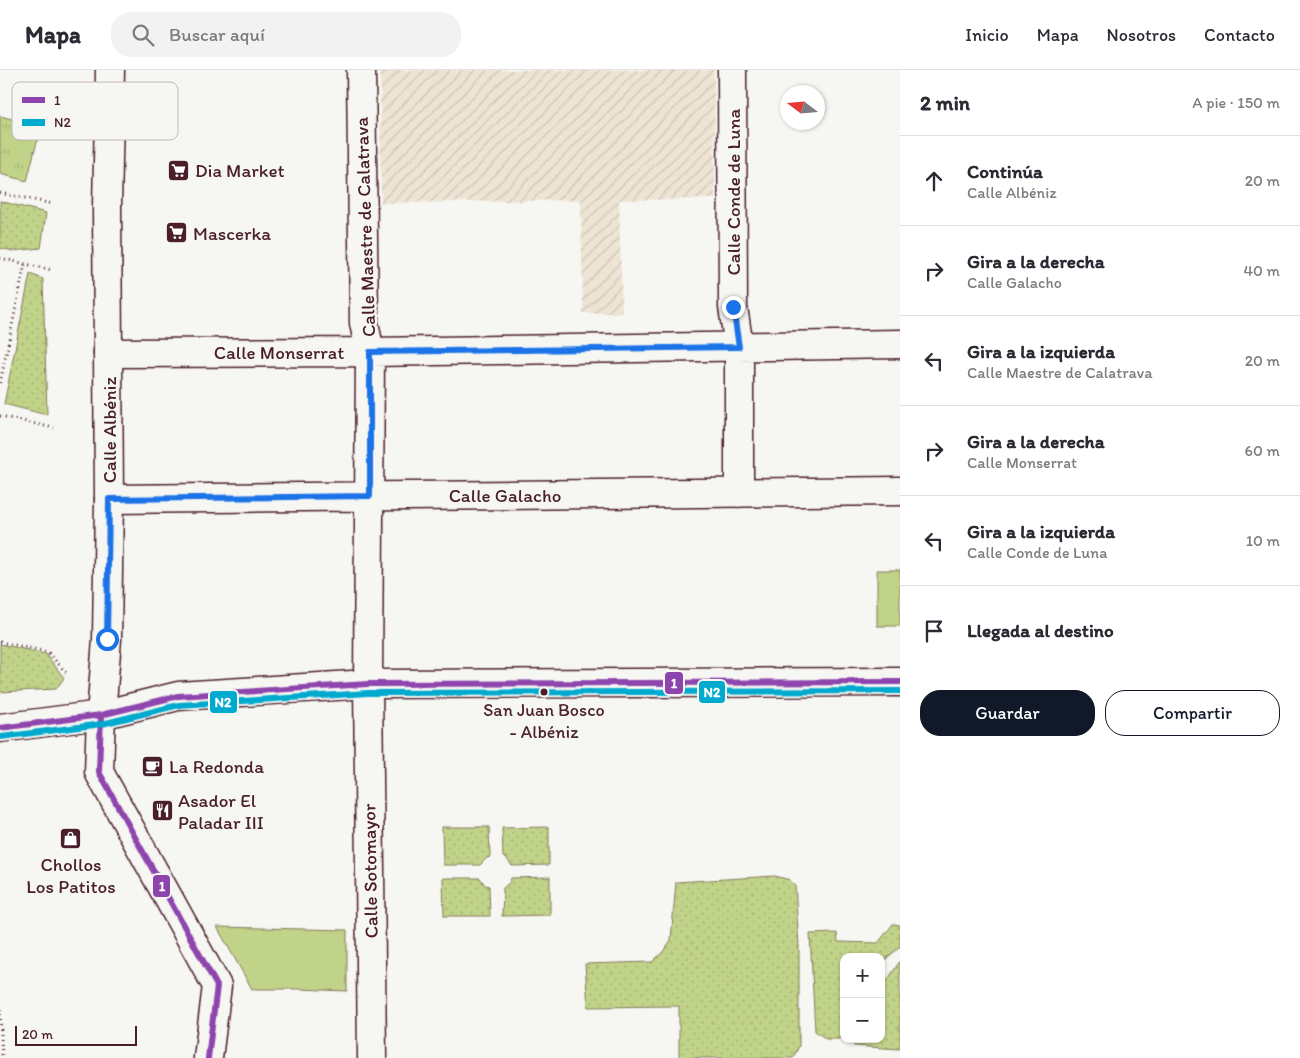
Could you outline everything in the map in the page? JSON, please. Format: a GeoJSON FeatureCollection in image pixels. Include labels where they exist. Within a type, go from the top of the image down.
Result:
{"type":"FeatureCollection","features":[{"type":"Feature","properties":{"kind":"street","name":"Calle Maestre de Calatrava"},"geometry":{"type":"LineString","coordinates":[[361,70],[364,323],[370,352],[368,684]]}},
{"type":"Feature","properties":{"kind":"street","name":"Calle Conde de Luna"},"geometry":{"type":"LineString","coordinates":[[732,70],[733,307],[739,347],[739,493]]}},
{"type":"Feature","properties":{"kind":"street","name":"Calle Albéniz"},"geometry":{"type":"LineString","coordinates":[[108,140],[107,206],[109,499],[107,639],[99,772],[217,986],[208,1058]]}},
{"type":"Feature","properties":{"kind":"street","name":"Calle Monserrat"},"geometry":{"type":"LineString","coordinates":[[108,353],[370,352],[900,344]]}},
{"type":"Feature","properties":{"kind":"street","name":"Calle Galacho"},"geometry":{"type":"LineString","coordinates":[[109,499],[900,491]]}},
{"type":"Feature","properties":{"kind":"street"},"geometry":{"type":"LineString","coordinates":[[0,728],[101,716],[178,696],[368,684],[900,682]]}},
{"type":"Feature","properties":{"kind":"street","name":"Calle Sotomayor"},"geometry":{"type":"LineString","coordinates":[[368,684],[372,1058]]}},
{"type":"Feature","properties":{"kind":"path"},"geometry":{"type":"LineString","coordinates":[[0,193],[53,204]]}},
{"type":"Feature","properties":{"kind":"path"},"geometry":{"type":"LineString","coordinates":[[0,258],[52,270]]}},
{"type":"Feature","properties":{"kind":"path"},"geometry":{"type":"LineString","coordinates":[[0,383],[25,264]]}},
{"type":"Feature","properties":{"kind":"path"},"geometry":{"type":"LineString","coordinates":[[0,416],[54,428]]}},
{"type":"Feature","properties":{"kind":"path"},"geometry":{"type":"LineString","coordinates":[[0,642],[48,652],[71,678]]}},
{"type":"Feature","properties":{"kind":"path"},"geometry":{"type":"LineString","coordinates":[[0,1009],[2,1058]]}},
{"type":"Feature","properties":{"kind":"shaded area"},"geometry":{"type":"Polygon","coordinates":[[[380,70],[714,70],[715,199],[619,200],[622,313],[583,313],[581,200],[381,203],[380,70]]]}},
{"type":"Feature","properties":{"kind":"green space"},"geometry":{"type":"Polygon","coordinates":[[[0,116],[12,119],[12,140],[37,140],[27,181],[0,174],[0,116]]]}},
{"type":"Feature","properties":{"kind":"green space"},"geometry":{"type":"Polygon","coordinates":[[[0,201],[46,213],[41,248],[13,251],[0,248],[0,201]]]}},
{"type":"Feature","properties":{"kind":"green space"},"geometry":{"type":"Polygon","coordinates":[[[30,274],[43,279],[47,415],[4,404],[30,274]]]}},
{"type":"Feature","properties":{"kind":"green space"},"geometry":{"type":"Polygon","coordinates":[[[877,570],[900,570],[900,626],[877,626],[877,570]]]}},
{"type":"Feature","properties":{"kind":"green space"},"geometry":{"type":"Polygon","coordinates":[[[0,644],[46,654],[64,678],[56,689],[0,692],[0,644]]]}},
{"type":"Feature","properties":{"kind":"green space"},"geometry":{"type":"Polygon","coordinates":[[[442,827],[489,827],[490,857],[480,865],[443,865],[442,827]]]}},
{"type":"Feature","properties":{"kind":"green space"},"geometry":{"type":"Polygon","coordinates":[[[549,827],[549,865],[512,866],[503,857],[502,828],[549,827]]]}},
{"type":"Feature","properties":{"kind":"green space"},"geometry":{"type":"Polygon","coordinates":[[[775,876],[790,880],[795,885],[799,946],[799,1046],[793,1058],[679,1058],[679,1006],[588,1007],[585,964],[652,962],[662,953],[671,940],[676,882],[775,876]]]}},
{"type":"Feature","properties":{"kind":"green space"},"geometry":{"type":"Polygon","coordinates":[[[550,877],[550,915],[502,916],[503,888],[510,882],[511,878],[550,877]]]}},
{"type":"Feature","properties":{"kind":"green space"},"geometry":{"type":"Polygon","coordinates":[[[443,878],[480,878],[485,885],[489,886],[490,916],[444,916],[443,878]]]}},
{"type":"Feature","properties":{"kind":"green space"},"geometry":{"type":"Polygon","coordinates":[[[893,924],[900,925],[900,947],[885,962],[885,953],[840,953],[840,1037],[839,1039],[826,1039],[815,1031],[810,934],[837,933],[838,942],[878,943],[893,924]]]}},
{"type":"Feature","properties":{"kind":"green space"},"geometry":{"type":"Polygon","coordinates":[[[217,927],[347,930],[347,991],[252,989],[217,927]]]}},
{"type":"Feature","properties":{"kind":"green space"},"geometry":{"type":"Polygon","coordinates":[[[900,961],[900,1049],[854,1046],[854,1043],[885,1043],[885,984],[900,961]]]}},
{"type":"Feature","properties":{"kind":"transit line","name":"1"},"geometry":{"type":"LineString","coordinates":[[0,728],[101,715],[178,696],[368,684],[900,682]]}},
{"type":"Feature","properties":{"kind":"transit line","name":"N2"},"geometry":{"type":"LineString","coordinates":[[1,737],[102,724],[179,705],[368,693],[900,691]]}},
{"type":"Feature","properties":{"kind":"transit line","name":"1"},"geometry":{"type":"LineString","coordinates":[[101,715],[99,772],[217,986],[208,1058]]}},
{"type":"Feature","properties":{"kind":"place","name":"Dia Market"},"geometry":{"type":"Point","coordinates":[179,170]}},
{"type":"Feature","properties":{"kind":"place","name":"Mascerka"},"geometry":{"type":"Point","coordinates":[177,233]}},
{"type":"Feature","properties":{"kind":"place","name":"San Juan Bosco - Albéniz"},"geometry":{"type":"Point","coordinates":[544,692]}},
{"type":"Feature","properties":{"kind":"place","name":"La Redonda"},"geometry":{"type":"Point","coordinates":[153,766]}},
{"type":"Feature","properties":{"kind":"place","name":"Asador El Paladar III"},"geometry":{"type":"Point","coordinates":[162,811]}},
{"type":"Feature","properties":{"kind":"place","name":"Chollos Los Patitos"},"geometry":{"type":"Point","coordinates":[71,838]}},
{"type":"Feature","properties":{"kind":"route"},"geometry":{"type":"LineString","coordinates":[[107,639],[109,499],[370,496],[370,352],[739,347],[733,307]]}}]}
